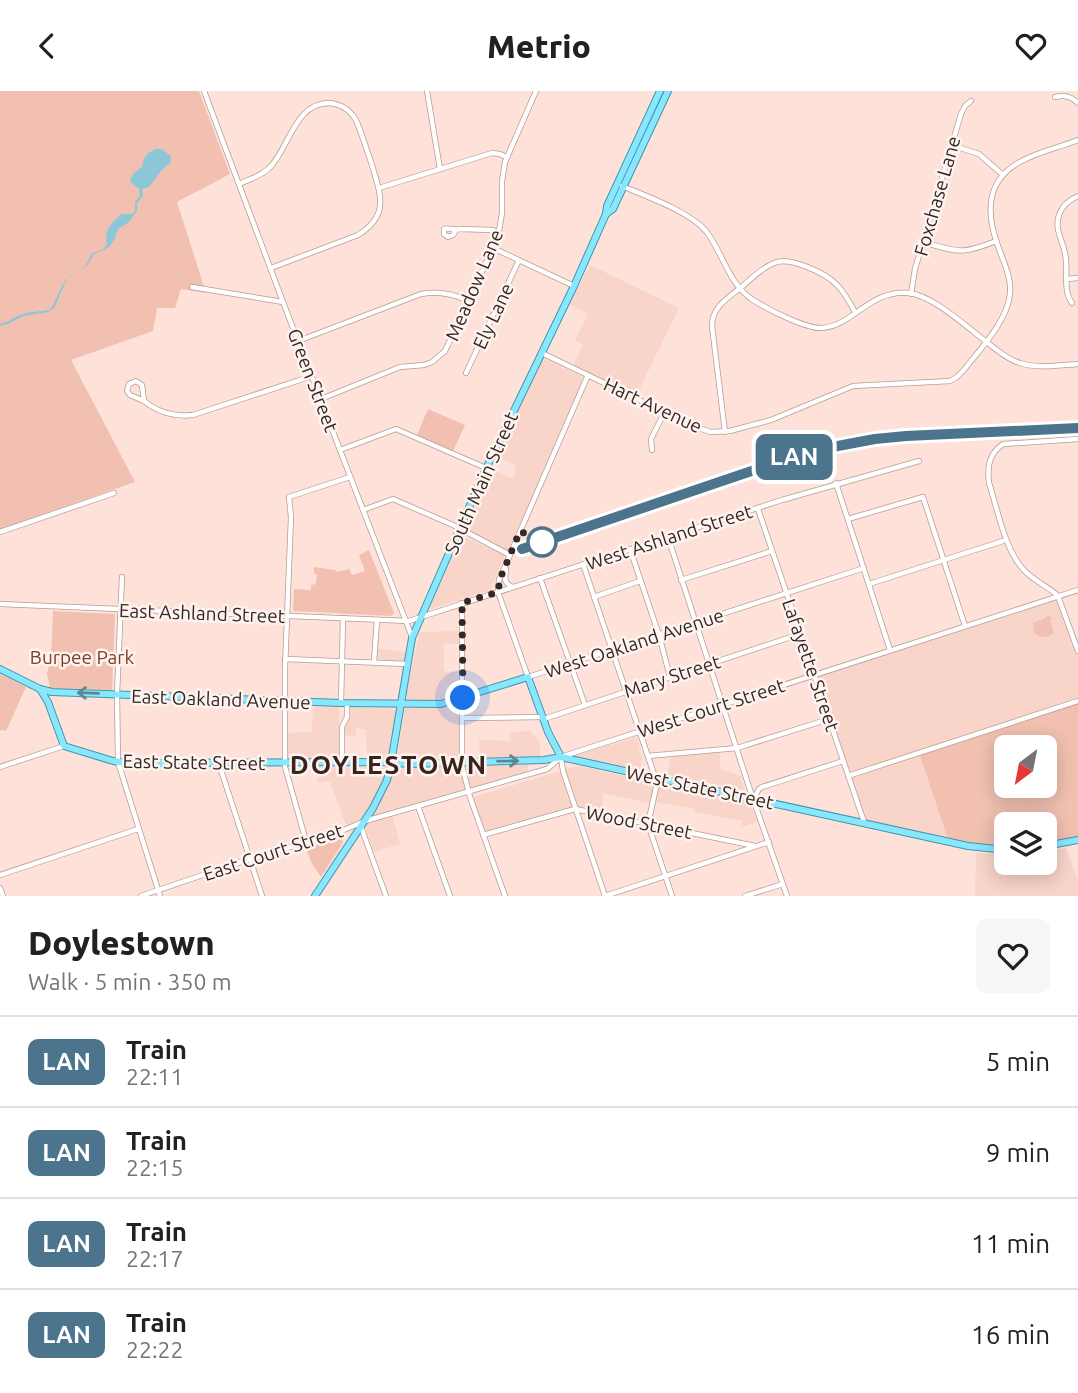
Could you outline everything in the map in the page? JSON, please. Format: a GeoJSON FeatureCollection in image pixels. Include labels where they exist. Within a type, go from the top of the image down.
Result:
{"type":"FeatureCollection","features":[{"type":"Feature","properties":{"kind":"main road","name":"South Main Street"},"geometry":{"type":"LineString","coordinates":[[315,896],[387,780],[412,638],[486,468],[606,214],[612,209],[660,91]]}},
{"type":"Feature","properties":{"kind":"main road","name":"South Main Street"},"geometry":{"type":"LineString","coordinates":[[621,185],[668,91]]}},
{"type":"Feature","properties":{"kind":"main road"},"geometry":{"type":"LineString","coordinates":[[0,669],[40,689],[48,702],[64,746]]}},
{"type":"Feature","properties":{"kind":"main road","name":"West Oakland Avenue"},"geometry":{"type":"LineString","coordinates":[[401,704],[441,704],[528,677]]}},
{"type":"Feature","properties":{"kind":"main road"},"geometry":{"type":"LineString","coordinates":[[528,677],[561,757]]}},
{"type":"Feature","properties":{"kind":"main road","name":"East Oakland Avenue"},"geometry":{"type":"LineString","coordinates":[[40,689],[52,692],[401,704]]}},
{"type":"Feature","properties":{"kind":"main road","name":"East State Street"},"geometry":{"type":"LineString","coordinates":[[64,746],[118,762],[142,764],[391,763]]}},
{"type":"Feature","properties":{"kind":"main road","name":"West State Street"},"geometry":{"type":"LineString","coordinates":[[391,763],[537,760],[561,757],[968,846],[994,849]]}},
{"type":"Feature","properties":{"kind":"main road"},"geometry":{"type":"LineString","coordinates":[[1057,844],[1078,840]]}},
{"type":"Feature","properties":{"kind":"street","name":"Green Street"},"geometry":{"type":"LineString","coordinates":[[204,91],[412,638]]}},
{"type":"Feature","properties":{"kind":"street"},"geometry":{"type":"LineString","coordinates":[[427,91],[440,169]]}},
{"type":"Feature","properties":{"kind":"street","name":"Meadow Lane"},"geometry":{"type":"LineString","coordinates":[[321,399],[400,367],[428,364],[438,359],[446,349],[499,233],[506,157],[537,91]]}},
{"type":"Feature","properties":{"kind":"street"},"geometry":{"type":"LineString","coordinates":[[1055,97],[1071,97],[1078,103]]}},
{"type":"Feature","properties":{"kind":"street","name":"Foxchase Lane"},"geometry":{"type":"LineString","coordinates":[[911,294],[915,269],[951,145],[961,114],[971,101]]}},
{"type":"Feature","properties":{"kind":"street"},"geometry":{"type":"LineString","coordinates":[[239,184],[273,165],[306,112],[321,104],[334,103],[346,108],[356,120],[381,198],[379,212],[373,223],[358,235],[271,268]]}},
{"type":"Feature","properties":{"kind":"street"},"geometry":{"type":"LineString","coordinates":[[951,145],[979,154],[1003,175],[1025,159],[1078,140]]}},
{"type":"Feature","properties":{"kind":"street"},"geometry":{"type":"LineString","coordinates":[[379,188],[492,153],[506,157]]}},
{"type":"Feature","properties":{"kind":"street","name":"Hart Avenue"},"geometry":{"type":"LineString","coordinates":[[541,353],[703,430],[725,432],[771,420],[853,386],[950,381],[963,371],[1005,314],[1010,294],[1007,274],[990,222],[993,192],[1003,175]]}},
{"type":"Feature","properties":{"kind":"street"},"geometry":{"type":"LineString","coordinates":[[621,185],[687,216],[699,225],[709,236],[740,288],[756,302],[804,325],[824,328],[884,296],[911,294],[932,301],[1006,357],[1021,364],[1078,364]]}},
{"type":"Feature","properties":{"kind":"street"},"geometry":{"type":"LineString","coordinates":[[1073,303],[1068,293],[1066,254],[1057,222],[1063,207],[1078,196]]}},
{"type":"Feature","properties":{"kind":"street"},"geometry":{"type":"LineString","coordinates":[[456,230],[493,230],[499,233]]}},
{"type":"Feature","properties":{"kind":"street"},"geometry":{"type":"LineString","coordinates":[[923,242],[960,252],[996,241]]}},
{"type":"Feature","properties":{"kind":"street"},"geometry":{"type":"LineString","coordinates":[[493,248],[574,286]]}},
{"type":"Feature","properties":{"kind":"street","name":"Ely Lane"},"geometry":{"type":"LineString","coordinates":[[466,373],[519,260]]}},
{"type":"Feature","properties":{"kind":"street"},"geometry":{"type":"LineString","coordinates":[[725,432],[712,321],[718,307],[768,265],[788,261],[833,281],[855,312]]}},
{"type":"Feature","properties":{"kind":"street"},"geometry":{"type":"LineString","coordinates":[[1067,279],[1078,278]]}},
{"type":"Feature","properties":{"kind":"street"},"geometry":{"type":"LineString","coordinates":[[192,288],[283,302]]}},
{"type":"Feature","properties":{"kind":"street"},"geometry":{"type":"LineString","coordinates":[[298,341],[421,294],[439,292],[469,301]]}},
{"type":"Feature","properties":{"kind":"street"},"geometry":{"type":"LineString","coordinates":[[528,677],[498,592],[499,580],[588,375]]}},
{"type":"Feature","properties":{"kind":"street"},"geometry":{"type":"LineString","coordinates":[[144,401],[142,386],[138,382],[128,385],[128,393],[166,413],[181,416],[193,415],[312,376]]}},
{"type":"Feature","properties":{"kind":"street"},"geometry":{"type":"LineString","coordinates":[[652,450],[651,439],[664,413]]}},
{"type":"Feature","properties":{"kind":"street"},"geometry":{"type":"LineString","coordinates":[[340,450],[396,429],[486,468]]}},
{"type":"Feature","properties":{"kind":"street"},"geometry":{"type":"LineString","coordinates":[[1078,439],[1003,444],[994,452],[988,468],[989,483],[1011,552],[1025,571],[1058,596],[1078,651]]}},
{"type":"Feature","properties":{"kind":"street","name":"West Ashland Street"},"geometry":{"type":"LineString","coordinates":[[405,621],[836,483],[919,461]]}},
{"type":"Feature","properties":{"kind":"street"},"geometry":{"type":"LineString","coordinates":[[306,841],[285,774],[284,701],[291,517],[289,497],[350,477]]}},
{"type":"Feature","properties":{"kind":"street"},"geometry":{"type":"LineString","coordinates":[[836,483],[890,650]]}},
{"type":"Feature","properties":{"kind":"street"},"geometry":{"type":"LineString","coordinates":[[0,532],[114,493]]}},
{"type":"Feature","properties":{"kind":"street"},"geometry":{"type":"LineString","coordinates":[[848,519],[923,497],[965,626]]}},
{"type":"Feature","properties":{"kind":"street"},"geometry":{"type":"LineString","coordinates":[[363,510],[393,499],[510,555]]}},
{"type":"Feature","properties":{"kind":"street","name":"Lafayette Street"},"geometry":{"type":"LineString","coordinates":[[758,509],[864,822]]}},
{"type":"Feature","properties":{"kind":"street"},"geometry":{"type":"LineString","coordinates":[[668,537],[787,896]]}},
{"type":"Feature","properties":{"kind":"street"},"geometry":{"type":"LineString","coordinates":[[869,584],[1003,541]]}},
{"type":"Feature","properties":{"kind":"street"},"geometry":{"type":"LineString","coordinates":[[630,549],[670,677]]}},
{"type":"Feature","properties":{"kind":"street"},"geometry":{"type":"LineString","coordinates":[[681,580],[772,551]]}},
{"type":"Feature","properties":{"kind":"street"},"geometry":{"type":"LineString","coordinates":[[506,564],[505,581],[513,587]]}},
{"type":"Feature","properties":{"kind":"street"},"geometry":{"type":"LineString","coordinates":[[583,564],[656,777],[648,824],[672,896]]}},
{"type":"Feature","properties":{"kind":"street","name":"West Oakland Avenue"},"geometry":{"type":"LineString","coordinates":[[528,677],[864,568]]}},
{"type":"Feature","properties":{"kind":"street"},"geometry":{"type":"LineString","coordinates":[[122,577],[117,694],[118,762],[160,896]]}},
{"type":"Feature","properties":{"kind":"street"},"geometry":{"type":"LineString","coordinates":[[540,578],[585,705]]}},
{"type":"Feature","properties":{"kind":"street"},"geometry":{"type":"LineString","coordinates":[[594,597],[640,581]]}},
{"type":"Feature","properties":{"kind":"street","name":"West Court Street"},"geometry":{"type":"LineString","coordinates":[[361,823],[541,771],[561,757],[1078,590]]}},
{"type":"Feature","properties":{"kind":"street"},"geometry":{"type":"LineString","coordinates":[[462,603],[462,761],[468,792],[505,896]]}},
{"type":"Feature","properties":{"kind":"street","name":"East Ashland Street"},"geometry":{"type":"LineString","coordinates":[[0,604],[405,621]]}},
{"type":"Feature","properties":{"kind":"street"},"geometry":{"type":"LineString","coordinates":[[342,763],[342,727],[346,717],[342,661],[343,618]]}},
{"type":"Feature","properties":{"kind":"street"},"geometry":{"type":"LineString","coordinates":[[374,662],[377,620]]}},
{"type":"Feature","properties":{"kind":"street","name":"Mary Street"},"geometry":{"type":"LineString","coordinates":[[463,718],[543,718],[800,634]]}},
{"type":"Feature","properties":{"kind":"street"},"geometry":{"type":"LineString","coordinates":[[285,659],[407,664]]}},
{"type":"Feature","properties":{"kind":"street"},"geometry":{"type":"LineString","coordinates":[[848,775],[1078,701]]}},
{"type":"Feature","properties":{"kind":"street"},"geometry":{"type":"LineString","coordinates":[[648,756],[737,748],[829,719]]}},
{"type":"Feature","properties":{"kind":"street"},"geometry":{"type":"LineString","coordinates":[[0,767],[64,746]]}},
{"type":"Feature","properties":{"kind":"street"},"geometry":{"type":"LineString","coordinates":[[561,757],[575,809],[605,896],[769,842]]}},
{"type":"Feature","properties":{"kind":"street"},"geometry":{"type":"LineString","coordinates":[[537,760],[541,763],[541,771]]}},
{"type":"Feature","properties":{"kind":"street"},"geometry":{"type":"LineString","coordinates":[[753,799],[762,787],[843,761]]}},
{"type":"Feature","properties":{"kind":"street"},"geometry":{"type":"LineString","coordinates":[[219,764],[262,896]]}},
{"type":"Feature","properties":{"kind":"street"},"geometry":{"type":"LineString","coordinates":[[418,806],[450,896]]}},
{"type":"Feature","properties":{"kind":"street","name":"Wood Street"},"geometry":{"type":"LineString","coordinates":[[483,835],[575,809],[755,846]]}},
{"type":"Feature","properties":{"kind":"street"},"geometry":{"type":"LineString","coordinates":[[361,823],[386,896]]}},
{"type":"Feature","properties":{"kind":"street","name":"East Court Street"},"geometry":{"type":"LineString","coordinates":[[141,896],[361,823]]}},
{"type":"Feature","properties":{"kind":"street"},"geometry":{"type":"LineString","coordinates":[[0,874],[138,829]]}},
{"type":"Feature","properties":{"kind":"street"},"geometry":{"type":"LineString","coordinates":[[339,832],[344,833],[349,844]]}},
{"type":"Feature","properties":{"kind":"street"},"geometry":{"type":"LineString","coordinates":[[745,896],[783,884]]}},
{"type":"Feature","properties":{"kind":"street"},"geometry":{"type":"LineString","coordinates":[[0,888],[3,896]]}},
{"type":"Feature","properties":{"kind":"shaded area"},"geometry":{"type":"Polygon","coordinates":[[[590,265],[679,308],[635,398],[572,368],[583,344],[575,340],[588,314],[570,304],[590,265]]]}},
{"type":"Feature","properties":{"kind":"shaded area"},"geometry":{"type":"Polygon","coordinates":[[[542,359],[582,377],[582,382],[508,551],[463,529],[491,469],[510,478],[515,475],[516,466],[496,456],[542,359]]]}},
{"type":"Feature","properties":{"kind":"shaded area"},"geometry":{"type":"Polygon","coordinates":[[[461,536],[505,555],[490,590],[431,609],[430,608],[461,536]]]}},
{"type":"Feature","properties":{"kind":"shaded area"},"geometry":{"type":"Polygon","coordinates":[[[1058,596],[1078,652],[1078,840],[1057,844],[1057,812],[994,812],[994,848],[864,822],[814,675],[1058,596]]]}},
{"type":"Feature","properties":{"kind":"shaded area"},"geometry":{"type":"Polygon","coordinates":[[[461,631],[461,644],[444,644],[444,671],[459,672],[460,696],[441,702],[408,701],[406,697],[419,634],[461,631]]]}},
{"type":"Feature","properties":{"kind":"shaded area"},"geometry":{"type":"Polygon","coordinates":[[[376,648],[405,652],[404,662],[375,661],[376,648]]]}},
{"type":"Feature","properties":{"kind":"shaded area"},"geometry":{"type":"Polygon","coordinates":[[[459,706],[460,759],[397,758],[405,708],[459,706]]]}},
{"type":"Feature","properties":{"kind":"shaded area"},"geometry":{"type":"Polygon","coordinates":[[[313,707],[339,707],[340,760],[288,760],[287,733],[312,732],[313,707]]]}},
{"type":"Feature","properties":{"kind":"shaded area"},"geometry":{"type":"Polygon","coordinates":[[[344,707],[396,711],[386,759],[367,759],[366,730],[356,728],[356,736],[343,735],[344,707]]]}},
{"type":"Feature","properties":{"kind":"shaded area"},"geometry":{"type":"Polygon","coordinates":[[[530,731],[540,741],[540,756],[480,758],[479,740],[510,741],[511,732],[530,731]]]}},
{"type":"Feature","properties":{"kind":"shaded area"},"geometry":{"type":"Polygon","coordinates":[[[637,737],[642,758],[640,770],[577,760],[576,755],[637,737]]]}},
{"type":"Feature","properties":{"kind":"shaded area"},"geometry":{"type":"Polygon","coordinates":[[[720,751],[720,769],[741,776],[744,790],[667,775],[673,756],[720,751]]]}},
{"type":"Feature","properties":{"kind":"shaded area"},"geometry":{"type":"Polygon","coordinates":[[[528,765],[528,772],[392,813],[400,844],[374,852],[363,820],[346,825],[330,782],[318,782],[318,767],[528,765]]]}},
{"type":"Feature","properties":{"kind":"shaded area"},"geometry":{"type":"Polygon","coordinates":[[[578,766],[750,803],[757,822],[741,827],[742,821],[695,812],[695,809],[654,802],[653,804],[603,793],[602,813],[576,809],[484,834],[473,797],[578,766]]]}},
{"type":"Feature","properties":{"kind":"shaded area"},"geometry":{"type":"Polygon","coordinates":[[[1066,848],[1078,881],[1078,896],[975,896],[976,853],[994,854],[994,875],[1057,875],[1057,849],[1066,848]]]}},
{"type":"Feature","properties":{"kind":"green space"},"geometry":{"type":"Polygon","coordinates":[[[0,91],[199,91],[230,174],[177,202],[206,293],[181,289],[175,308],[157,308],[153,331],[71,360],[135,482],[0,529],[0,91]]]}},
{"type":"Feature","properties":{"kind":"green space"},"geometry":{"type":"Polygon","coordinates":[[[428,409],[465,425],[452,453],[416,437],[428,409]]]}},
{"type":"Feature","properties":{"kind":"green space"},"geometry":{"type":"Polygon","coordinates":[[[369,550],[394,613],[392,616],[293,611],[294,589],[311,590],[311,585],[316,584],[317,574],[314,574],[314,567],[337,572],[349,569],[352,575],[365,571],[359,555],[369,550]]]}},
{"type":"Feature","properties":{"kind":"green space","name":"Burpee Park"},"geometry":{"type":"Polygon","coordinates":[[[53,611],[115,614],[112,690],[50,688],[47,674],[51,657],[53,611]]]}},
{"type":"Feature","properties":{"kind":"green space"},"geometry":{"type":"Polygon","coordinates":[[[1048,615],[1052,618],[1050,621],[1054,633],[1041,637],[1034,632],[1033,623],[1048,615]]]}},
{"type":"Feature","properties":{"kind":"green space"},"geometry":{"type":"Polygon","coordinates":[[[0,674],[26,687],[6,731],[0,730],[0,674]]]}},
{"type":"Feature","properties":{"kind":"green space"},"geometry":{"type":"Polygon","coordinates":[[[1078,704],[1078,837],[1057,841],[1057,812],[994,812],[994,846],[948,839],[920,755],[1078,704]]]}},
{"type":"Feature","properties":{"kind":"green space"},"geometry":{"type":"Polygon","coordinates":[[[339,837],[343,839],[342,844],[321,877],[306,848],[339,837]]]}},
{"type":"Feature","properties":{"kind":"water"},"geometry":{"type":"Polygon","coordinates":[[[156,149],[170,155],[171,162],[149,187],[142,189],[143,196],[137,203],[137,210],[129,222],[118,229],[112,243],[107,248],[94,254],[86,267],[75,272],[85,267],[92,253],[107,245],[107,231],[111,224],[121,214],[132,214],[135,210],[135,202],[140,196],[139,189],[130,182],[134,173],[142,167],[146,156],[156,149]]]}},
{"type":"Feature","properties":{"kind":"water"},"geometry":{"type":"Polygon","coordinates":[[[75,272],[67,279],[54,308],[48,312],[23,316],[0,326],[20,315],[49,310],[67,278],[75,272]]]}},
{"type":"Feature","properties":{"kind":"railway"},"geometry":{"type":"LineString","coordinates":[[522,549],[778,462],[827,448],[906,436],[1078,428]]}},
{"type":"Feature","properties":{"kind":"train","name":"LAN"},"geometry":{"type":"LineString","coordinates":[[522,549],[805,453],[827,448],[906,436],[1078,428]]}},
{"type":"Feature","properties":{"kind":"district","name":"DOYLESTOWN"},"geometry":{"type":"Point","coordinates":[389,765]}},
{"type":"Feature","properties":{"kind":"route"},"geometry":{"type":"LineString","coordinates":[[463,698],[462,603],[498,592],[500,579],[520,531],[542,542]]}}]}
